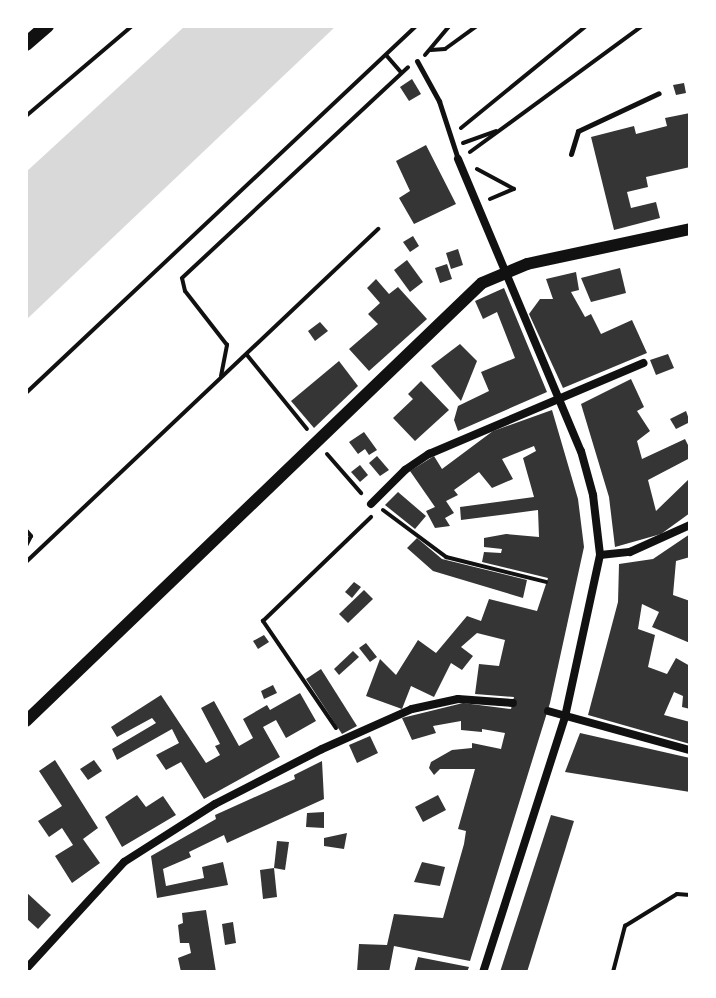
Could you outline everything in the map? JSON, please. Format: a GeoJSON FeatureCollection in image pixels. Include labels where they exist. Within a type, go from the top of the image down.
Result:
{"type":"FeatureCollection","features":[{"type":"Feature","properties":{"kind":"main road"},"geometry":{"type":"LineString","coordinates":[[26,44],[47,26]]}},
{"type":"Feature","properties":{"kind":"street"},"geometry":{"type":"LineString","coordinates":[[462,157],[505,272],[562,399],[593,495],[600,555],[565,717],[483,972]]}},
{"type":"Feature","properties":{"kind":"street"},"geometry":{"type":"LineString","coordinates":[[26,721],[482,283],[505,272],[690,229]]}},
{"type":"Feature","properties":{"kind":"street"},"geometry":{"type":"LineString","coordinates":[[371,504],[405,470],[429,454],[643,363]]}},
{"type":"Feature","properties":{"kind":"street"},"geometry":{"type":"LineString","coordinates":[[600,555],[630,552],[690,525]]}},
{"type":"Feature","properties":{"kind":"street"},"geometry":{"type":"LineString","coordinates":[[26,969],[124,862],[215,804],[343,740],[434,703],[458,699],[513,703]]}},
{"type":"Feature","properties":{"kind":"street"},"geometry":{"type":"LineString","coordinates":[[548,711],[690,750]]}},
{"type":"Feature","properties":{"kind":"lane"},"geometry":{"type":"LineString","coordinates":[[417,61],[439,101],[452,146],[462,157]]}},
{"type":"Feature","properties":{"kind":"lane"},"geometry":{"type":"LineString","coordinates":[[571,154],[578,131],[659,93]]}},
{"type":"Feature","properties":{"kind":"path"},"geometry":{"type":"LineString","coordinates":[[26,116],[132,26]]}},
{"type":"Feature","properties":{"kind":"path"},"geometry":{"type":"LineString","coordinates":[[26,393],[416,26]]}},
{"type":"Feature","properties":{"kind":"path"},"geometry":{"type":"LineString","coordinates":[[417,61],[431,50],[449,26]]}},
{"type":"Feature","properties":{"kind":"path"},"geometry":{"type":"LineString","coordinates":[[431,50],[445,49],[477,26]]}},
{"type":"Feature","properties":{"kind":"path"},"geometry":{"type":"LineString","coordinates":[[477,116],[586,26]]}},
{"type":"Feature","properties":{"kind":"path"},"geometry":{"type":"LineString","coordinates":[[462,157],[642,26]]}},
{"type":"Feature","properties":{"kind":"path"},"geometry":{"type":"LineString","coordinates":[[221,379],[227,354],[223,336],[185,291],[182,278],[401,72],[386,55]]}},
{"type":"Feature","properties":{"kind":"path"},"geometry":{"type":"LineString","coordinates":[[452,146],[502,129]]}},
{"type":"Feature","properties":{"kind":"path"},"geometry":{"type":"LineString","coordinates":[[480,170],[514,189],[490,199]]}},
{"type":"Feature","properties":{"kind":"path"},"geometry":{"type":"LineString","coordinates":[[26,562],[378,229]]}},
{"type":"Feature","properties":{"kind":"path"},"geometry":{"type":"LineString","coordinates":[[247,355],[317,443],[371,504]]}},
{"type":"Feature","properties":{"kind":"path"},"geometry":{"type":"LineString","coordinates":[[343,740],[263,621],[380,508],[446,557],[546,582]]}},
{"type":"Feature","properties":{"kind":"path"},"geometry":{"type":"LineString","coordinates":[[26,530],[31,536],[26,546]]}},
{"type":"Feature","properties":{"kind":"path"},"geometry":{"type":"LineString","coordinates":[[613,972],[625,926],[677,894],[690,895]]}},
{"type":"Feature","properties":{"kind":"shaded area"},"geometry":{"type":"Polygon","coordinates":[[[185,26],[336,26],[26,320],[26,172],[185,26]]]}},
{"type":"Feature","properties":{"kind":"building"},"geometry":{"type":"Polygon","coordinates":[[[412,79],[421,94],[409,101],[400,87],[412,79]]]}},
{"type":"Feature","properties":{"kind":"building"},"geometry":{"type":"Polygon","coordinates":[[[684,83],[686,93],[676,95],[673,85],[684,83]]]}},
{"type":"Feature","properties":{"kind":"building"},"geometry":{"type":"Polygon","coordinates":[[[690,113],[690,167],[646,177],[648,187],[627,192],[631,208],[656,202],[660,218],[614,230],[591,137],[634,126],[636,134],[667,126],[665,118],[690,113]]]}},
{"type":"Feature","properties":{"kind":"building"},"geometry":{"type":"Polygon","coordinates":[[[426,145],[456,204],[414,224],[399,198],[410,191],[396,161],[426,145]]]}},
{"type":"Feature","properties":{"kind":"building"},"geometry":{"type":"Polygon","coordinates":[[[413,236],[419,246],[410,252],[403,242],[413,236]]]}},
{"type":"Feature","properties":{"kind":"building"},"geometry":{"type":"Polygon","coordinates":[[[458,249],[463,265],[451,269],[446,253],[458,249]]]}},
{"type":"Feature","properties":{"kind":"building"},"geometry":{"type":"Polygon","coordinates":[[[407,260],[423,282],[410,292],[394,270],[407,260]]]}},
{"type":"Feature","properties":{"kind":"building"},"geometry":{"type":"Polygon","coordinates":[[[447,264],[452,279],[440,283],[435,268],[447,264]]]}},
{"type":"Feature","properties":{"kind":"building"},"geometry":{"type":"Polygon","coordinates":[[[620,268],[626,293],[591,302],[581,278],[620,268]]]}},
{"type":"Feature","properties":{"kind":"building"},"geometry":{"type":"Polygon","coordinates":[[[576,272],[579,290],[571,292],[585,317],[591,314],[601,334],[632,320],[647,353],[563,388],[529,314],[540,299],[553,299],[546,279],[576,272]]]}},
{"type":"Feature","properties":{"kind":"building"},"geometry":{"type":"Polygon","coordinates":[[[376,279],[389,294],[398,287],[427,319],[369,371],[349,349],[378,324],[368,314],[380,303],[367,288],[376,279]]]}},
{"type":"Feature","properties":{"kind":"building"},"geometry":{"type":"Polygon","coordinates":[[[504,288],[547,392],[458,431],[454,420],[458,406],[489,391],[481,372],[515,358],[497,312],[483,319],[475,301],[504,288]]]}},
{"type":"Feature","properties":{"kind":"building"},"geometry":{"type":"Polygon","coordinates":[[[320,322],[328,331],[315,341],[308,331],[320,322]]]}},
{"type":"Feature","properties":{"kind":"building"},"geometry":{"type":"Polygon","coordinates":[[[460,344],[477,361],[461,401],[431,366],[460,344]]]}},
{"type":"Feature","properties":{"kind":"building"},"geometry":{"type":"Polygon","coordinates":[[[668,354],[674,368],[656,375],[650,360],[668,354]]]}},
{"type":"Feature","properties":{"kind":"building"},"geometry":{"type":"Polygon","coordinates":[[[339,361],[358,386],[314,428],[291,401],[339,361]]]}},
{"type":"Feature","properties":{"kind":"building"},"geometry":{"type":"Polygon","coordinates":[[[631,379],[644,407],[637,411],[650,431],[637,441],[642,459],[685,439],[690,449],[690,458],[648,480],[656,511],[690,478],[690,513],[661,534],[615,547],[609,497],[581,404],[631,379]]]}},
{"type":"Feature","properties":{"kind":"building"},"geometry":{"type":"Polygon","coordinates":[[[421,381],[449,410],[415,441],[393,418],[413,399],[408,394],[421,381]]]}},
{"type":"Feature","properties":{"kind":"building"},"geometry":{"type":"Polygon","coordinates":[[[552,410],[578,499],[584,547],[550,703],[470,961],[394,946],[389,972],[357,972],[359,944],[387,945],[394,914],[443,918],[464,844],[466,831],[458,829],[475,769],[440,769],[434,775],[429,768],[431,762],[452,750],[472,748],[472,743],[501,749],[505,733],[482,729],[482,732],[461,730],[461,721],[433,726],[436,733],[412,740],[402,718],[463,703],[511,709],[514,697],[475,694],[479,664],[499,666],[505,640],[477,633],[461,647],[473,656],[462,670],[451,663],[434,697],[411,686],[402,709],[366,696],[380,659],[396,675],[418,640],[436,653],[467,616],[481,621],[489,599],[537,611],[548,578],[482,562],[484,552],[501,553],[502,549],[484,547],[484,538],[506,534],[539,537],[538,510],[461,520],[460,507],[534,497],[523,458],[536,451],[534,446],[502,459],[513,479],[492,488],[479,472],[454,490],[458,495],[446,501],[454,513],[445,518],[450,526],[435,528],[426,511],[435,507],[410,471],[434,456],[442,469],[493,431],[552,410]]]}},
{"type":"Feature","properties":{"kind":"building"},"geometry":{"type":"Polygon","coordinates":[[[686,411],[690,422],[676,429],[670,419],[686,411]]]}},
{"type":"Feature","properties":{"kind":"building"},"geometry":{"type":"Polygon","coordinates":[[[364,432],[377,450],[369,455],[365,449],[358,454],[349,442],[364,432]]]}},
{"type":"Feature","properties":{"kind":"building"},"geometry":{"type":"Polygon","coordinates":[[[377,456],[389,470],[380,476],[369,463],[377,456]]]}},
{"type":"Feature","properties":{"kind":"building"},"geometry":{"type":"Polygon","coordinates":[[[360,465],[368,475],[360,482],[351,472],[360,465]]]}},
{"type":"Feature","properties":{"kind":"building"},"geometry":{"type":"Polygon","coordinates":[[[398,492],[426,516],[415,529],[385,505],[398,492]]]}},
{"type":"Feature","properties":{"kind":"building"},"geometry":{"type":"Polygon","coordinates":[[[690,534],[690,557],[676,561],[673,595],[690,601],[690,643],[652,627],[659,612],[642,604],[638,629],[655,635],[648,667],[667,674],[676,658],[690,666],[690,709],[682,707],[683,696],[674,692],[664,715],[690,722],[690,744],[588,715],[618,602],[619,564],[653,559],[690,534]]]}},
{"type":"Feature","properties":{"kind":"building"},"geometry":{"type":"Polygon","coordinates":[[[417,538],[442,559],[527,580],[523,598],[433,571],[407,548],[417,538]]]}},
{"type":"Feature","properties":{"kind":"building"},"geometry":{"type":"Polygon","coordinates":[[[354,582],[361,587],[352,598],[345,592],[354,582]]]}},
{"type":"Feature","properties":{"kind":"building"},"geometry":{"type":"Polygon","coordinates":[[[364,590],[373,599],[348,623],[339,614],[364,590]]]}},
{"type":"Feature","properties":{"kind":"building"},"geometry":{"type":"Polygon","coordinates":[[[264,635],[269,642],[258,649],[253,641],[264,635]]]}},
{"type":"Feature","properties":{"kind":"building"},"geometry":{"type":"Polygon","coordinates":[[[366,643],[377,657],[370,662],[359,648],[366,643]]]}},
{"type":"Feature","properties":{"kind":"building"},"geometry":{"type":"Polygon","coordinates":[[[353,651],[359,657],[339,675],[334,669],[353,651]]]}},
{"type":"Feature","properties":{"kind":"building"},"geometry":{"type":"Polygon","coordinates":[[[321,669],[357,726],[342,734],[306,679],[321,669]]]}},
{"type":"Feature","properties":{"kind":"building"},"geometry":{"type":"Polygon","coordinates":[[[273,685],[277,693],[264,699],[261,691],[273,685]]]}},
{"type":"Feature","properties":{"kind":"building"},"geometry":{"type":"Polygon","coordinates":[[[300,693],[316,721],[286,738],[276,720],[263,727],[280,757],[204,799],[181,762],[166,770],[156,755],[179,743],[172,729],[117,760],[112,749],[156,723],[152,718],[117,737],[111,727],[161,695],[206,763],[220,755],[215,746],[220,744],[201,708],[214,701],[239,746],[253,738],[243,719],[267,705],[270,710],[300,693]]]}},
{"type":"Feature","properties":{"kind":"building"},"geometry":{"type":"Polygon","coordinates":[[[580,733],[690,758],[690,792],[565,772],[580,733]]]}},
{"type":"Feature","properties":{"kind":"building"},"geometry":{"type":"Polygon","coordinates":[[[370,736],[378,753],[357,763],[349,745],[370,736]]]}},
{"type":"Feature","properties":{"kind":"building"},"geometry":{"type":"Polygon","coordinates":[[[55,760],[98,828],[83,839],[100,863],[72,883],[55,856],[73,845],[62,828],[49,837],[38,821],[62,806],[39,771],[55,760]]]}},
{"type":"Feature","properties":{"kind":"building"},"geometry":{"type":"Polygon","coordinates":[[[94,760],[102,771],[88,780],[80,769],[94,760]]]}},
{"type":"Feature","properties":{"kind":"building"},"geometry":{"type":"Polygon","coordinates":[[[322,761],[324,799],[227,843],[224,835],[189,852],[191,857],[163,869],[166,886],[204,878],[202,867],[223,862],[228,885],[157,898],[151,856],[216,819],[215,815],[295,779],[294,775],[322,761]]]}},
{"type":"Feature","properties":{"kind":"building"},"geometry":{"type":"Polygon","coordinates":[[[137,795],[146,807],[163,796],[176,815],[122,847],[105,817],[137,795]]]}},
{"type":"Feature","properties":{"kind":"building"},"geometry":{"type":"Polygon","coordinates":[[[438,795],[446,810],[423,822],[415,807],[438,795]]]}},
{"type":"Feature","properties":{"kind":"building"},"geometry":{"type":"Polygon","coordinates":[[[324,812],[324,828],[306,827],[307,813],[324,812]]]}},
{"type":"Feature","properties":{"kind":"building"},"geometry":{"type":"Polygon","coordinates":[[[551,815],[574,821],[527,972],[500,972],[551,815]]]}},
{"type":"Feature","properties":{"kind":"building"},"geometry":{"type":"Polygon","coordinates":[[[347,833],[344,849],[324,846],[324,838],[347,833]]]}},
{"type":"Feature","properties":{"kind":"building"},"geometry":{"type":"Polygon","coordinates":[[[277,841],[289,842],[285,870],[274,868],[277,841]]]}},
{"type":"Feature","properties":{"kind":"building"},"geometry":{"type":"Polygon","coordinates":[[[422,862],[445,867],[440,886],[414,882],[422,862]]]}},
{"type":"Feature","properties":{"kind":"building"},"geometry":{"type":"Polygon","coordinates":[[[274,868],[277,897],[263,899],[260,870],[274,868]]]}},
{"type":"Feature","properties":{"kind":"building"},"geometry":{"type":"Polygon","coordinates":[[[26,892],[51,915],[38,929],[26,918],[26,892]]]}},
{"type":"Feature","properties":{"kind":"building"},"geometry":{"type":"Polygon","coordinates":[[[206,910],[216,972],[181,972],[178,958],[191,953],[189,943],[180,943],[178,925],[183,923],[182,913],[206,910]]]}},
{"type":"Feature","properties":{"kind":"building"},"geometry":{"type":"Polygon","coordinates":[[[233,922],[236,943],[225,945],[222,924],[233,922]]]}},
{"type":"Feature","properties":{"kind":"building"},"geometry":{"type":"Polygon","coordinates":[[[418,957],[469,967],[467,972],[414,972],[418,957]]]}}]}
